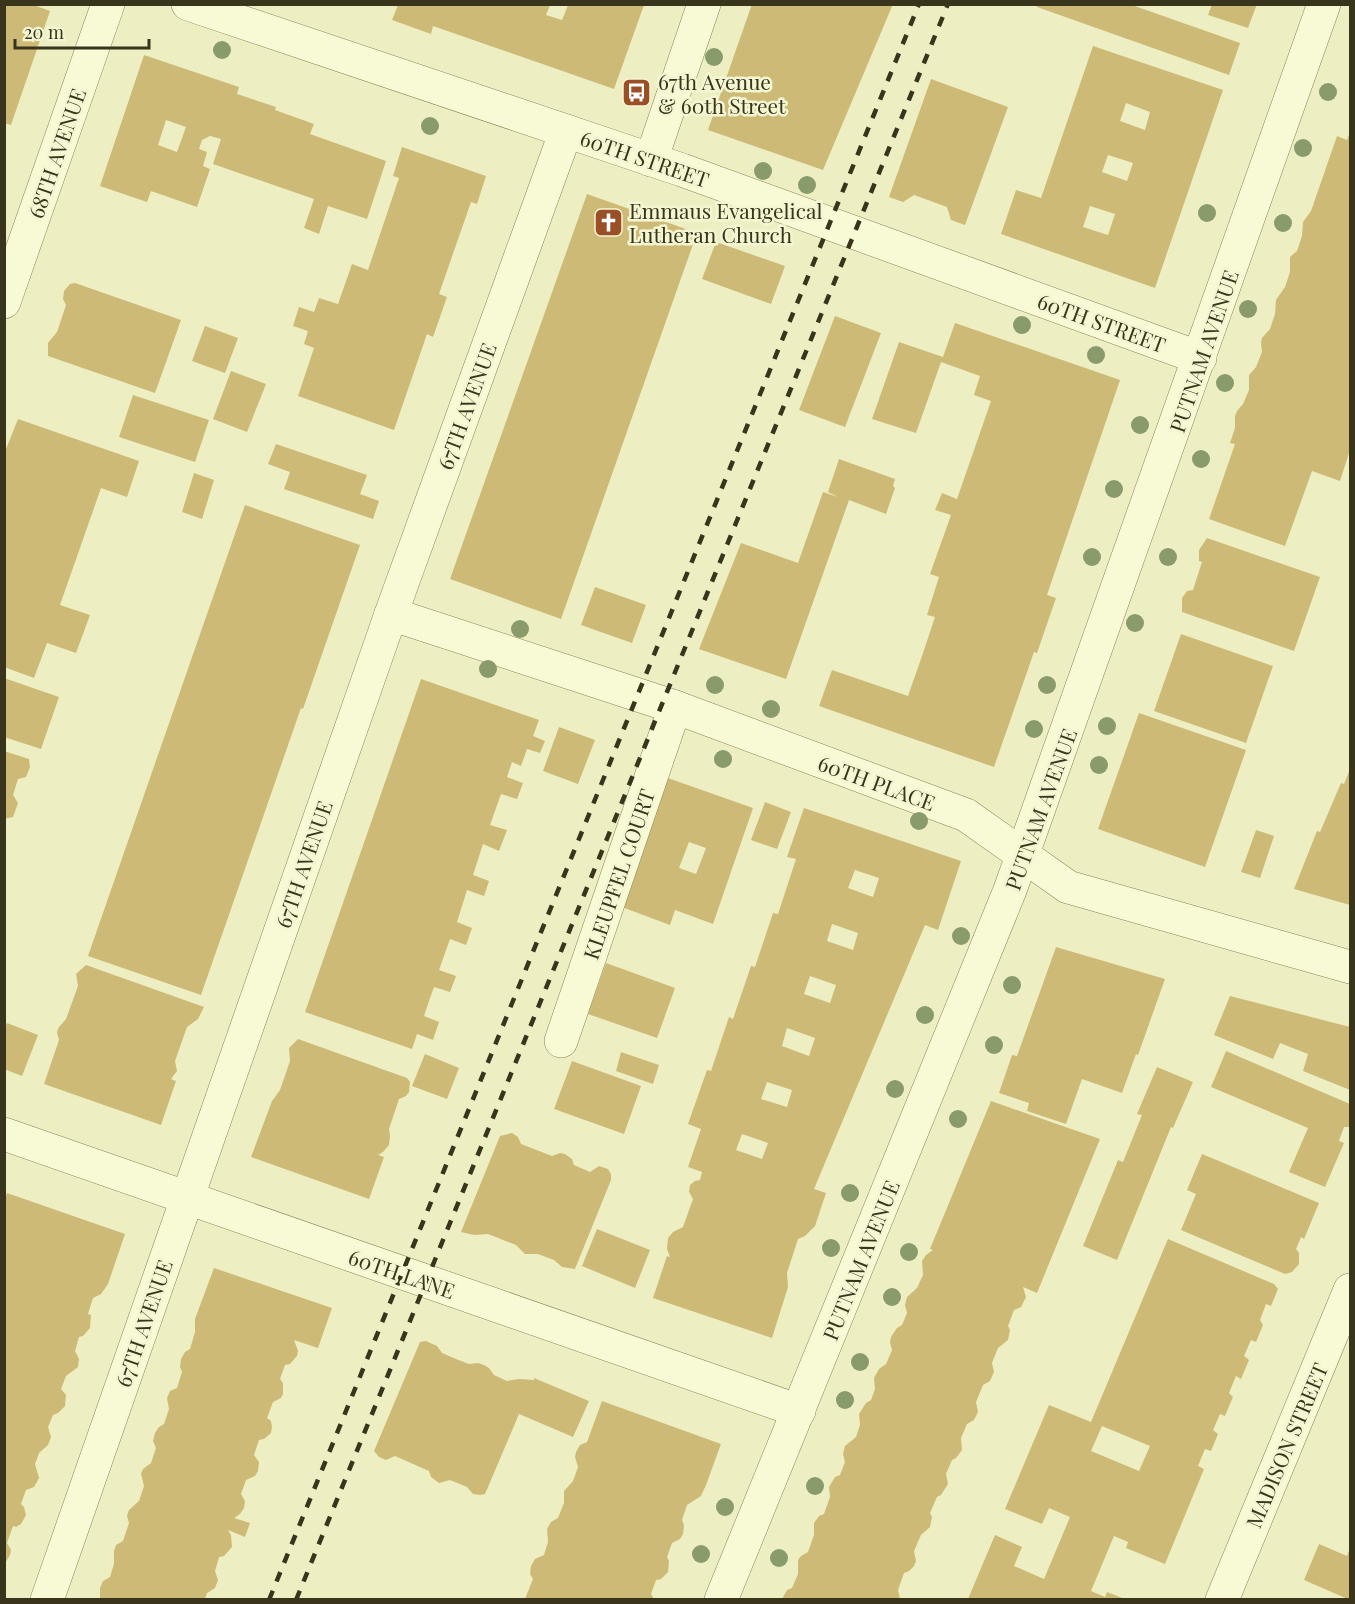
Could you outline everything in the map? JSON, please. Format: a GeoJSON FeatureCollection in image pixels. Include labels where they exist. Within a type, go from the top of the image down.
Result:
{"type":"FeatureCollection","features":[{"type":"Feature","properties":{"kind":"street","name":"68TH AVENUE"},"geometry":{"type":"LineString","coordinates":[[4,302],[108,4]]}},
{"type":"Feature","properties":{"kind":"street","name":"60TH STREET"},"geometry":{"type":"LineString","coordinates":[[188,4],[651,160],[1200,358]]}},
{"type":"Feature","properties":{"kind":"street"},"geometry":{"type":"LineString","coordinates":[[651,160],[704,4]]}},
{"type":"Feature","properties":{"kind":"street","name":"PUTNAM AVENUE"},"geometry":{"type":"LineString","coordinates":[[721,1599],[1023,855],[1324,4]]}},
{"type":"Feature","properties":{"kind":"street","name":"67TH AVENUE"},"geometry":{"type":"LineString","coordinates":[[47,1599],[391,614],[566,131]]}},
{"type":"Feature","properties":{"kind":"street","name":"60TH PLACE"},"geometry":{"type":"LineString","coordinates":[[391,614],[675,707],[966,814],[1068,887],[1350,967]]}},
{"type":"Feature","properties":{"kind":"street","name":"KLEUPFEL COURT"},"geometry":{"type":"LineString","coordinates":[[561,1041],[675,707]]}},
{"type":"Feature","properties":{"kind":"street","name":"60TH LANE"},"geometry":{"type":"LineString","coordinates":[[4,1134],[799,1411]]}},
{"type":"Feature","properties":{"kind":"street","name":"MADISON STREET"},"geometry":{"type":"LineString","coordinates":[[1222,1599],[1350,1290]]}},
{"type":"Feature","properties":{"kind":"building"},"geometry":{"type":"Polygon","coordinates":[[[4,4],[31,4],[50,11],[11,125],[4,123],[4,4]]]}},
{"type":"Feature","properties":{"kind":"building"},"geometry":{"type":"Polygon","coordinates":[[[752,4],[893,4],[823,170],[708,130],[752,4]]]}},
{"type":"Feature","properties":{"kind":"building"},"geometry":{"type":"Polygon","coordinates":[[[1038,4],[1129,4],[1240,43],[1229,75],[1037,7],[1038,4]]]}},
{"type":"Feature","properties":{"kind":"building"},"geometry":{"type":"Polygon","coordinates":[[[1212,4],[1257,4],[1248,28],[1208,15],[1212,4]]]}},
{"type":"Feature","properties":{"kind":"building"},"geometry":{"type":"Polygon","coordinates":[[[398,5],[550,5],[546,15],[562,20],[568,5],[644,5],[614,89],[433,26],[431,34],[392,20],[398,5]]]}},
{"type":"Feature","properties":{"kind":"building"},"geometry":{"type":"Polygon","coordinates":[[[1093,46],[1223,90],[1155,288],[1001,234],[1016,190],[1041,198],[1093,46]],[[1126,103],[1120,121],[1145,130],[1150,112],[1126,103]],[[1108,155],[1102,172],[1127,181],[1133,163],[1108,155]],[[1090,206],[1083,227],[1108,235],[1115,214],[1090,206]]]}},
{"type":"Feature","properties":{"kind":"building"},"geometry":{"type":"Polygon","coordinates":[[[144,55],[239,87],[237,94],[276,107],[275,110],[314,124],[310,134],[386,161],[367,219],[328,206],[319,234],[304,228],[314,199],[213,164],[221,139],[210,136],[202,140],[199,149],[207,152],[203,166],[210,169],[197,207],[151,191],[147,202],[100,186],[144,55]],[[166,120],[158,145],[177,152],[186,127],[166,120]]]}},
{"type":"Feature","properties":{"kind":"building"},"geometry":{"type":"Polygon","coordinates":[[[931,79],[1008,107],[965,225],[951,220],[947,207],[914,195],[903,202],[889,197],[931,79]]]}},
{"type":"Feature","properties":{"kind":"building"},"geometry":{"type":"Polygon","coordinates":[[[1350,132],[1350,450],[1340,481],[1312,471],[1285,546],[1209,519],[1235,444],[1230,443],[1235,428],[1235,416],[1249,390],[1249,375],[1256,367],[1262,352],[1262,338],[1270,329],[1275,314],[1276,300],[1285,287],[1290,272],[1290,257],[1297,251],[1302,236],[1303,222],[1311,211],[1337,136],[1347,140],[1350,132]]]}},
{"type":"Feature","properties":{"kind":"building"},"geometry":{"type":"Polygon","coordinates":[[[402,147],[486,176],[477,204],[471,202],[439,294],[447,297],[433,337],[427,334],[394,430],[298,396],[314,348],[304,344],[308,331],[293,326],[299,307],[314,312],[319,298],[338,304],[352,264],[368,270],[399,178],[393,176],[402,147]]]}},
{"type":"Feature","properties":{"kind":"building"},"geometry":{"type":"Polygon","coordinates":[[[587,194],[697,233],[561,619],[450,579],[587,194]]]}},
{"type":"Feature","properties":{"kind":"building"},"geometry":{"type":"Polygon","coordinates":[[[716,242],[785,266],[771,304],[702,279],[716,242]]]}},
{"type":"Feature","properties":{"kind":"building"},"geometry":{"type":"Polygon","coordinates":[[[75,283],[181,320],[155,393],[48,356],[48,343],[57,332],[66,305],[63,299],[64,291],[70,284],[75,283]]]}},
{"type":"Feature","properties":{"kind":"building"},"geometry":{"type":"Polygon","coordinates":[[[835,316],[881,333],[845,427],[799,410],[835,316]]]}},
{"type":"Feature","properties":{"kind":"building"},"geometry":{"type":"Polygon","coordinates":[[[955,323],[1120,380],[1047,595],[1056,598],[1037,653],[1034,652],[994,767],[819,706],[832,670],[908,696],[935,617],[927,615],[939,577],[930,574],[951,515],[935,510],[942,493],[957,499],[991,401],[974,395],[980,376],[941,362],[916,433],[872,419],[899,342],[943,357],[955,323]]]}},
{"type":"Feature","properties":{"kind":"building"},"geometry":{"type":"Polygon","coordinates":[[[205,326],[238,338],[225,373],[192,361],[205,326]]]}},
{"type":"Feature","properties":{"kind":"building"},"geometry":{"type":"Polygon","coordinates":[[[231,371],[266,384],[247,432],[213,419],[231,371]]]}},
{"type":"Feature","properties":{"kind":"building"},"geometry":{"type":"Polygon","coordinates":[[[133,395],[209,420],[195,462],[119,437],[133,395]]]}},
{"type":"Feature","properties":{"kind":"building"},"geometry":{"type":"Polygon","coordinates":[[[18,419],[139,461],[127,497],[101,488],[60,605],[90,615],[76,653],[47,643],[34,678],[4,667],[4,454],[18,419]]]}},
{"type":"Feature","properties":{"kind":"building"},"geometry":{"type":"Polygon","coordinates":[[[276,444],[367,475],[360,494],[379,501],[373,519],[284,489],[290,472],[268,464],[276,444]]]}},
{"type":"Feature","properties":{"kind":"building"},"geometry":{"type":"Polygon","coordinates":[[[839,459],[895,479],[893,486],[895,488],[886,514],[849,500],[786,679],[699,649],[741,543],[798,563],[823,492],[838,497],[828,492],[839,459]]]}},
{"type":"Feature","properties":{"kind":"building"},"geometry":{"type":"Polygon","coordinates":[[[194,473],[214,480],[202,519],[182,512],[194,473]]]}},
{"type":"Feature","properties":{"kind":"building"},"geometry":{"type":"Polygon","coordinates":[[[245,505],[360,545],[201,995],[88,956],[245,505]]]}},
{"type":"Feature","properties":{"kind":"building"},"geometry":{"type":"Polygon","coordinates":[[[1207,538],[1320,577],[1294,651],[1182,612],[1182,598],[1187,591],[1193,590],[1202,562],[1199,561],[1199,550],[1207,538]]]}},
{"type":"Feature","properties":{"kind":"building"},"geometry":{"type":"Polygon","coordinates":[[[595,587],[646,605],[632,643],[581,625],[595,587]]]}},
{"type":"Feature","properties":{"kind":"building"},"geometry":{"type":"Polygon","coordinates":[[[1181,634],[1273,666],[1246,743],[1154,711],[1181,634]]]}},
{"type":"Feature","properties":{"kind":"building"},"geometry":{"type":"Polygon","coordinates":[[[4,678],[59,697],[41,749],[4,737],[4,678]]]}},
{"type":"Feature","properties":{"kind":"building"},"geometry":{"type":"Polygon","coordinates":[[[421,679],[539,720],[533,736],[545,741],[540,753],[527,749],[521,766],[512,762],[507,777],[523,783],[517,799],[501,794],[490,825],[507,830],[499,851],[483,844],[473,875],[489,881],[484,896],[467,890],[457,922],[472,928],[466,945],[450,939],[439,970],[456,976],[450,992],[434,987],[424,1016],[439,1022],[433,1040],[417,1034],[412,1049],[305,1012],[421,679]]]}},
{"type":"Feature","properties":{"kind":"building"},"geometry":{"type":"Polygon","coordinates":[[[1139,713],[1246,750],[1205,867],[1098,829],[1139,713]]]}},
{"type":"Feature","properties":{"kind":"building"},"geometry":{"type":"Polygon","coordinates":[[[559,727],[595,740],[578,784],[543,771],[559,727]]]}},
{"type":"Feature","properties":{"kind":"building"},"geometry":{"type":"Polygon","coordinates":[[[4,751],[29,759],[30,767],[26,777],[18,779],[13,795],[18,803],[13,817],[4,819],[4,751]]]}},
{"type":"Feature","properties":{"kind":"building"},"geometry":{"type":"Polygon","coordinates":[[[1350,769],[1350,905],[1294,889],[1317,831],[1320,832],[1341,783],[1344,784],[1350,769]]]}},
{"type":"Feature","properties":{"kind":"building"},"geometry":{"type":"Polygon","coordinates":[[[665,777],[753,808],[713,924],[675,910],[670,925],[619,906],[665,777]],[[689,842],[679,868],[696,874],[706,848],[689,842]]]}},
{"type":"Feature","properties":{"kind":"building"},"geometry":{"type":"Polygon","coordinates":[[[765,802],[791,812],[777,849],[751,840],[765,802]]]}},
{"type":"Feature","properties":{"kind":"building"},"geometry":{"type":"Polygon","coordinates":[[[804,808],[961,861],[938,930],[925,925],[814,1189],[826,1193],[815,1226],[805,1236],[798,1239],[787,1273],[788,1287],[772,1338],[653,1298],[667,1256],[670,1257],[667,1249],[668,1238],[673,1232],[683,1227],[693,1199],[689,1192],[690,1185],[700,1180],[702,1172],[688,1167],[701,1129],[688,1124],[707,1070],[711,1071],[729,1017],[733,1019],[751,966],[755,967],[773,913],[778,914],[796,859],[787,857],[804,808]],[[855,870],[848,888],[873,897],[879,878],[855,870]],[[832,924],[827,941],[853,950],[858,933],[832,924]],[[810,976],[804,994],[830,1003],[836,985],[810,976]],[[787,1028],[782,1046],[809,1056],[815,1038],[787,1028]],[[767,1082],[761,1099],[787,1107],[792,1090],[767,1082]],[[742,1134],[736,1150],[762,1159],[768,1143],[742,1134]]]}},
{"type":"Feature","properties":{"kind":"building"},"geometry":{"type":"Polygon","coordinates":[[[1256,830],[1274,836],[1260,878],[1241,872],[1256,830]]]}},
{"type":"Feature","properties":{"kind":"building"},"geometry":{"type":"Polygon","coordinates":[[[1056,947],[1165,979],[1122,1093],[1082,1079],[1066,1124],[1027,1111],[1029,1103],[999,1093],[1012,1055],[1017,1056],[1056,947]]]}},
{"type":"Feature","properties":{"kind":"building"},"geometry":{"type":"Polygon","coordinates":[[[606,963],[675,988],[657,1038],[588,1014],[606,963]]]}},
{"type":"Feature","properties":{"kind":"building"},"geometry":{"type":"Polygon","coordinates":[[[86,965],[204,1007],[198,1019],[187,1027],[175,1061],[177,1071],[171,1079],[176,1081],[161,1125],[44,1084],[59,1040],[57,1032],[66,1019],[78,986],[76,974],[86,965]]]}},
{"type":"Feature","properties":{"kind":"building"},"geometry":{"type":"Polygon","coordinates":[[[1230,996],[1350,1027],[1350,1090],[1303,1071],[1308,1054],[1280,1043],[1273,1059],[1214,1035],[1230,996]]]}},
{"type":"Feature","properties":{"kind":"building"},"geometry":{"type":"Polygon","coordinates":[[[7,1023],[38,1035],[22,1076],[4,1069],[4,1030],[7,1023]]]}},
{"type":"Feature","properties":{"kind":"building"},"geometry":{"type":"Polygon","coordinates":[[[298,1039],[407,1078],[410,1082],[409,1092],[399,1099],[389,1129],[389,1145],[378,1155],[384,1157],[369,1199],[251,1157],[272,1101],[280,1090],[290,1061],[289,1048],[298,1039]]]}},
{"type":"Feature","properties":{"kind":"building"},"geometry":{"type":"Polygon","coordinates":[[[1226,1051],[1350,1104],[1350,1127],[1344,1127],[1339,1141],[1344,1143],[1325,1187],[1289,1172],[1308,1128],[1211,1087],[1226,1051]]]}},
{"type":"Feature","properties":{"kind":"building"},"geometry":{"type":"Polygon","coordinates":[[[621,1052],[659,1065],[653,1084],[616,1071],[621,1052]]]}},
{"type":"Feature","properties":{"kind":"building"},"geometry":{"type":"Polygon","coordinates":[[[425,1054],[459,1068],[447,1099],[412,1086],[425,1054]]]}},
{"type":"Feature","properties":{"kind":"building"},"geometry":{"type":"Polygon","coordinates":[[[572,1061],[641,1086],[624,1134],[554,1109],[572,1061]]]}},
{"type":"Feature","properties":{"kind":"building"},"geometry":{"type":"Polygon","coordinates":[[[1157,1067],[1193,1082],[1173,1128],[1171,1127],[1117,1260],[1083,1246],[1118,1160],[1123,1162],[1142,1115],[1137,1114],[1157,1067]]]}},
{"type":"Feature","properties":{"kind":"building"},"geometry":{"type":"Polygon","coordinates":[[[991,1101],[1100,1139],[1037,1293],[1023,1287],[1026,1297],[1021,1307],[1014,1310],[1008,1326],[1010,1330],[1008,1340],[998,1348],[992,1363],[994,1372],[990,1381],[983,1385],[976,1402],[978,1412],[974,1420],[967,1424],[961,1438],[962,1450],[952,1460],[946,1474],[948,1484],[937,1497],[930,1513],[932,1517],[930,1527],[921,1535],[914,1551],[916,1561],[914,1566],[904,1573],[898,1590],[900,1599],[782,1599],[787,1590],[792,1588],[798,1574],[798,1560],[808,1552],[814,1535],[814,1523],[819,1516],[824,1514],[830,1497],[829,1487],[835,1477],[840,1475],[845,1462],[843,1454],[845,1446],[856,1437],[860,1425],[859,1414],[866,1403],[871,1400],[875,1389],[874,1378],[879,1369],[886,1364],[892,1350],[891,1337],[902,1325],[907,1313],[905,1305],[907,1297],[917,1288],[923,1275],[922,1261],[933,1250],[930,1249],[991,1101]]]}},
{"type":"Feature","properties":{"kind":"building"},"geometry":{"type":"Polygon","coordinates":[[[512,1133],[518,1137],[521,1144],[552,1156],[565,1154],[572,1159],[574,1165],[590,1172],[599,1166],[608,1169],[611,1174],[611,1180],[575,1269],[562,1267],[554,1260],[538,1254],[525,1254],[516,1245],[488,1234],[474,1235],[461,1232],[500,1136],[512,1133]]]}},
{"type":"Feature","properties":{"kind":"building"},"geometry":{"type":"Polygon","coordinates":[[[1202,1154],[1319,1203],[1304,1239],[1301,1237],[1296,1249],[1299,1253],[1299,1264],[1292,1272],[1285,1274],[1181,1230],[1196,1194],[1187,1190],[1202,1154]]]}},
{"type":"Feature","properties":{"kind":"building"},"geometry":{"type":"Polygon","coordinates":[[[7,1193],[125,1234],[108,1284],[101,1294],[93,1298],[88,1314],[91,1315],[90,1328],[79,1337],[75,1351],[79,1359],[78,1367],[66,1376],[61,1389],[66,1395],[65,1406],[53,1415],[48,1427],[51,1437],[48,1445],[39,1453],[35,1464],[39,1478],[34,1487],[26,1490],[21,1504],[26,1515],[21,1524],[13,1526],[7,1543],[11,1550],[10,1555],[4,1565],[4,1201],[7,1193]]]}},
{"type":"Feature","properties":{"kind":"building"},"geometry":{"type":"Polygon","coordinates":[[[597,1229],[650,1250],[635,1288],[582,1266],[597,1229]]]}},
{"type":"Feature","properties":{"kind":"building"},"geometry":{"type":"Polygon","coordinates":[[[1168,1239],[1274,1284],[1278,1289],[1271,1306],[1266,1304],[1260,1320],[1263,1325],[1256,1342],[1251,1340],[1244,1356],[1249,1360],[1241,1379],[1236,1376],[1229,1393],[1233,1397],[1225,1416],[1220,1414],[1213,1430],[1218,1434],[1211,1451],[1205,1449],[1198,1466],[1204,1469],[1165,1564],[1126,1548],[1128,1542],[1114,1536],[1091,1591],[1105,1597],[1107,1592],[1125,1599],[968,1599],[995,1535],[1022,1547],[1014,1566],[1044,1579],[1070,1517],[1049,1508],[1042,1524],[1005,1509],[1049,1405],[1091,1422],[1168,1239]],[[1102,1426],[1091,1451],[1139,1471],[1150,1446],[1102,1426]]]}},
{"type":"Feature","properties":{"kind":"building"},"geometry":{"type":"Polygon","coordinates":[[[214,1268],[332,1308],[318,1348],[294,1340],[298,1351],[297,1356],[290,1364],[285,1365],[280,1379],[283,1383],[283,1394],[281,1398],[273,1402],[267,1418],[271,1421],[271,1433],[259,1440],[254,1455],[259,1462],[258,1471],[255,1476],[246,1480],[241,1494],[245,1501],[244,1508],[234,1518],[250,1523],[245,1537],[228,1530],[232,1547],[224,1556],[219,1557],[215,1571],[218,1580],[215,1588],[207,1593],[205,1599],[100,1599],[100,1588],[103,1581],[110,1577],[114,1564],[116,1545],[123,1541],[129,1523],[127,1516],[129,1510],[139,1501],[144,1486],[141,1474],[143,1469],[151,1463],[156,1448],[153,1441],[155,1433],[164,1424],[169,1409],[167,1398],[170,1391],[177,1388],[182,1372],[181,1359],[190,1349],[195,1332],[195,1319],[214,1268]]]}},
{"type":"Feature","properties":{"kind":"building"},"geometry":{"type":"Polygon","coordinates":[[[426,1341],[437,1346],[442,1353],[456,1359],[469,1364],[484,1365],[494,1375],[507,1381],[534,1380],[534,1378],[589,1401],[573,1437],[519,1414],[485,1494],[480,1495],[473,1494],[467,1487],[450,1480],[439,1483],[431,1477],[429,1471],[395,1456],[386,1460],[379,1457],[374,1451],[420,1342],[426,1341]]]}},
{"type":"Feature","properties":{"kind":"building"},"geometry":{"type":"Polygon","coordinates":[[[602,1401],[721,1444],[706,1485],[701,1496],[687,1505],[682,1520],[683,1534],[680,1539],[672,1543],[667,1557],[668,1572],[661,1579],[656,1580],[651,1594],[654,1599],[525,1599],[533,1579],[530,1574],[531,1566],[535,1559],[544,1555],[548,1542],[547,1529],[551,1522],[558,1518],[564,1503],[564,1491],[573,1481],[578,1467],[576,1452],[580,1445],[587,1442],[602,1401]]]}},
{"type":"Feature","properties":{"kind":"building"},"geometry":{"type":"Polygon","coordinates":[[[1319,1544],[1347,1556],[1350,1548],[1350,1600],[1304,1580],[1319,1544]]]}},
{"type":"Feature","properties":{"kind":"railway"},"geometry":{"type":"LineString","coordinates":[[269,1600],[919,4]]}},
{"type":"Feature","properties":{"kind":"railway"},"geometry":{"type":"LineString","coordinates":[[296,1600],[948,4]]}},
{"type":"Feature","properties":{"kind":"place","name":"67th Avenue & 60th Street"},"geometry":{"type":"Point","coordinates":[637,93]}},
{"type":"Feature","properties":{"kind":"place","name":"Emmaus Evangelical Lutheran Church"},"geometry":{"type":"Point","coordinates":[608,222]}}]}
